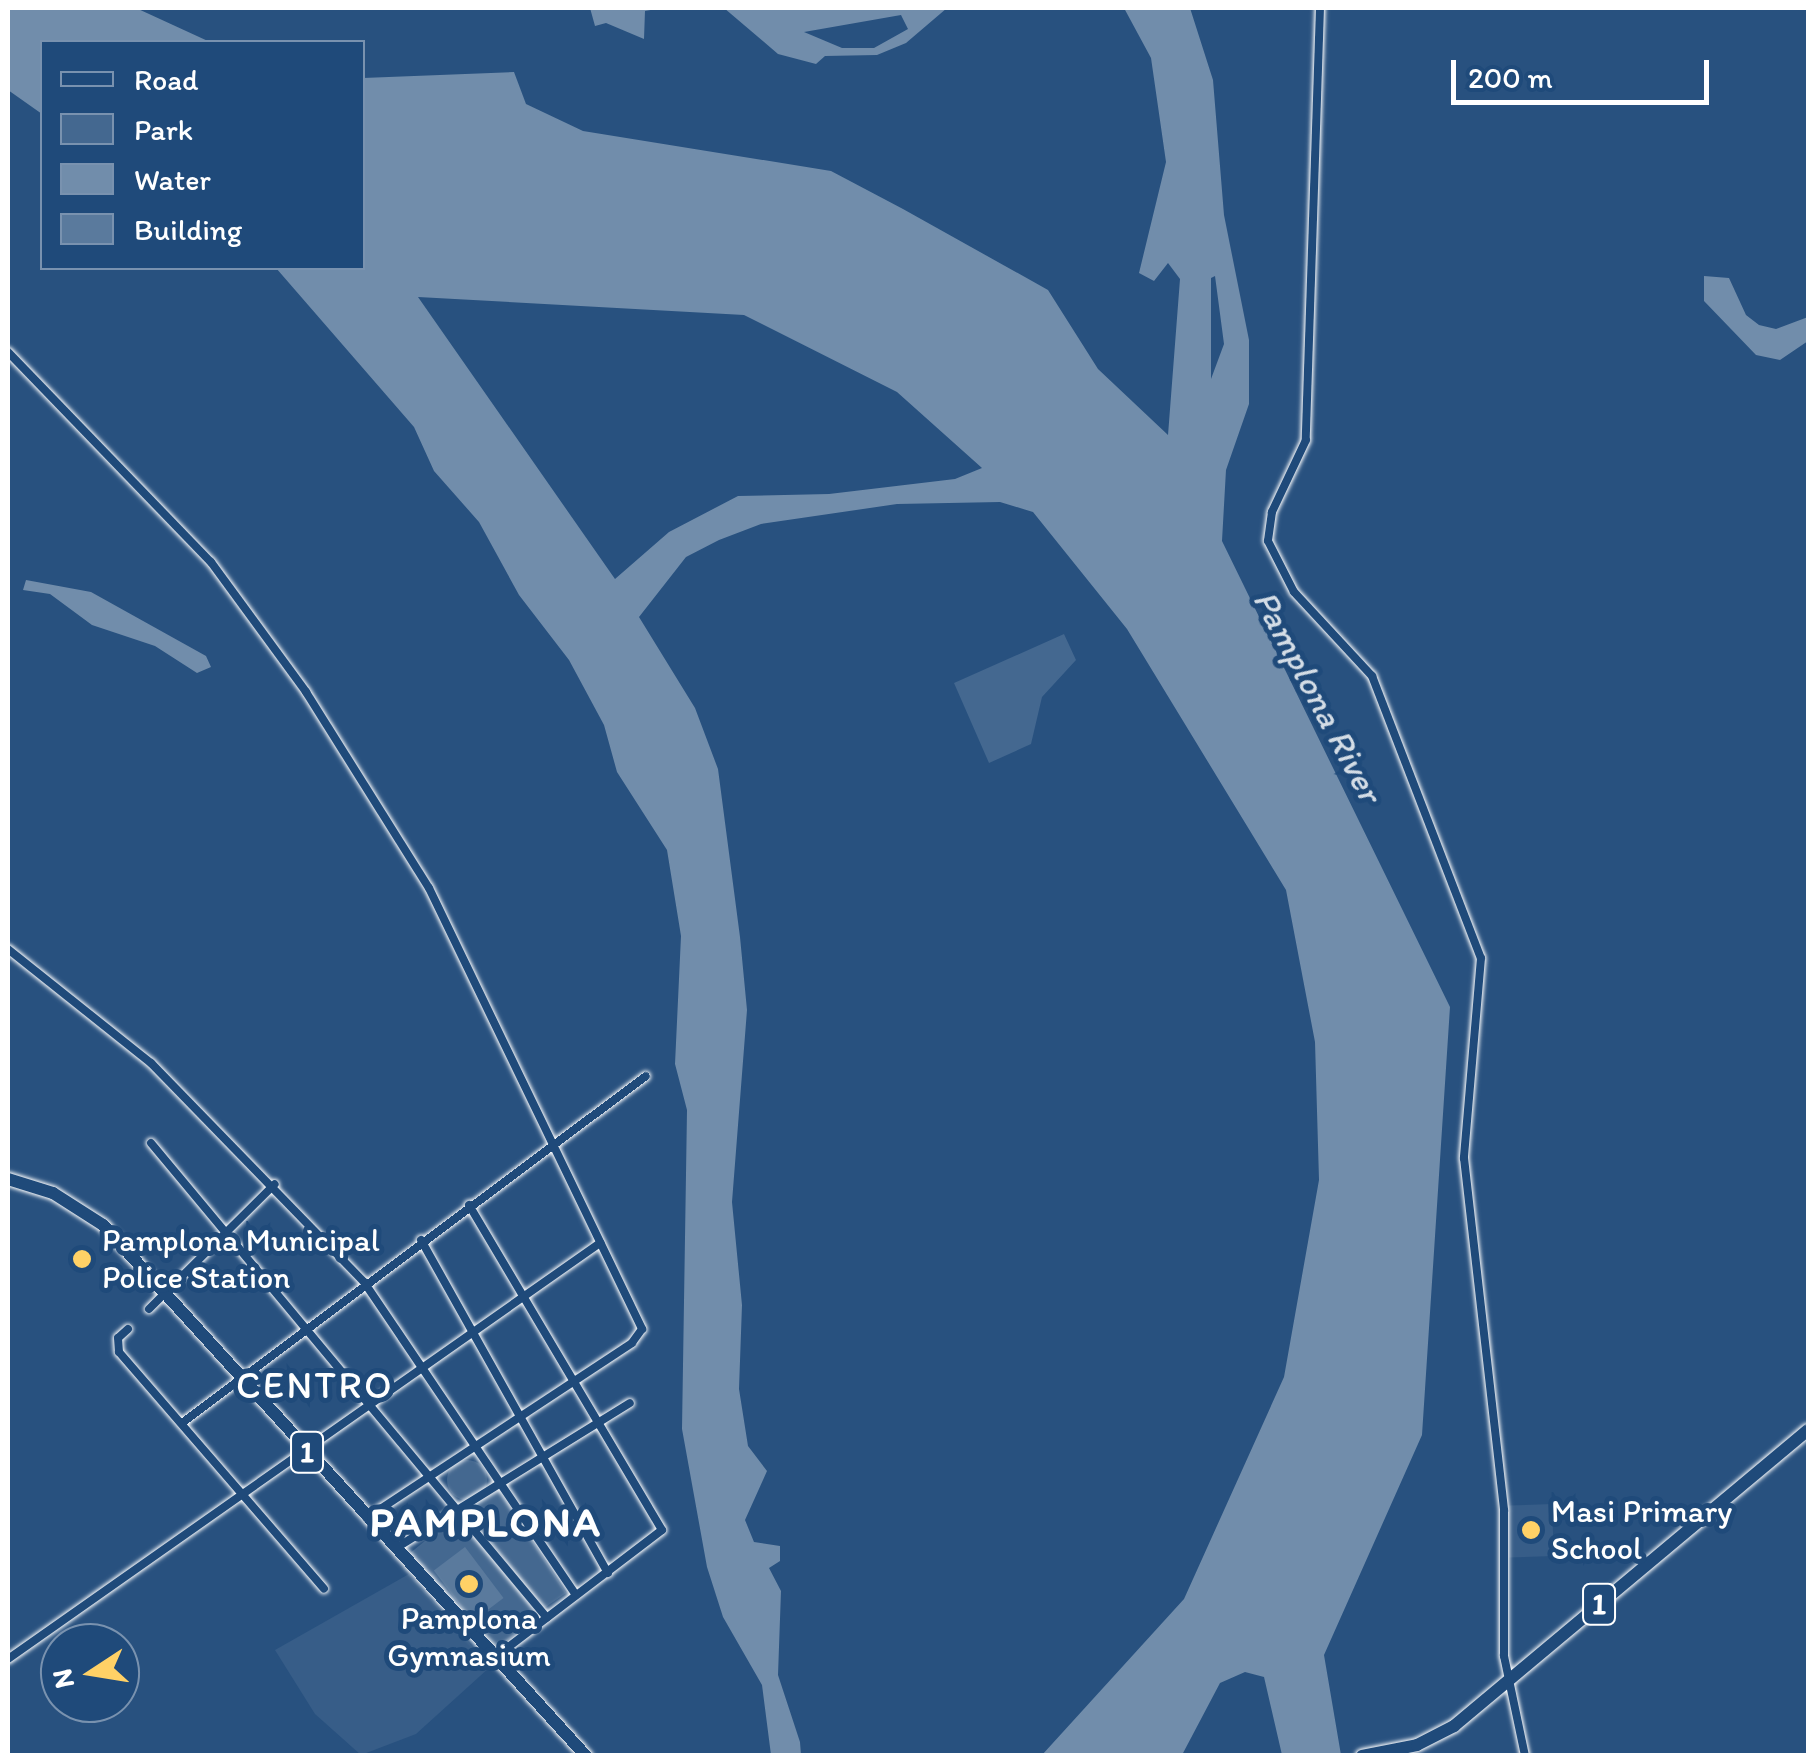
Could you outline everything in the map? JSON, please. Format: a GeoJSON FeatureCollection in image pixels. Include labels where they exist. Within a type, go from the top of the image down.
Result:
{"type":"FeatureCollection","features":[{"type":"Feature","properties":{"kind":"highway","name":"1"},"geometry":{"type":"LineString","coordinates":[[8,1180],[76,1204],[166,1294],[586,1756]]}},
{"type":"Feature","properties":{"kind":"highway","name":"1"},"geometry":{"type":"LineString","coordinates":[[1369,1755],[1435,1737],[1808,1430]]}},
{"type":"Feature","properties":{"kind":"street"},"geometry":{"type":"LineString","coordinates":[[1320,8],[1306,440],[1272,512],[1268,542],[1294,592],[1372,676],[1481,958],[1464,1158],[1504,1511],[1507,1681],[1526,1756]]}},
{"type":"Feature","properties":{"kind":"street"},"geometry":{"type":"LineString","coordinates":[[8,352],[250,609],[429,888],[642,1332],[520,1419],[367,1518]]}},
{"type":"Feature","properties":{"kind":"street"},"geometry":{"type":"LineString","coordinates":[[8,950],[151,1063],[275,1184],[364,1282],[576,1595]]}},
{"type":"Feature","properties":{"kind":"street"},"geometry":{"type":"LineString","coordinates":[[182,1423],[364,1282],[646,1076]]}},
{"type":"Feature","properties":{"kind":"street"},"geometry":{"type":"LineString","coordinates":[[151,1143],[374,1404],[547,1618]]}},
{"type":"Feature","properties":{"kind":"street"},"geometry":{"type":"LineString","coordinates":[[150,1310],[275,1184]]}},
{"type":"Feature","properties":{"kind":"street"},"geometry":{"type":"LineString","coordinates":[[470,1205],[662,1530],[494,1658]]}},
{"type":"Feature","properties":{"kind":"street"},"geometry":{"type":"LineString","coordinates":[[421,1240],[608,1573]]}},
{"type":"Feature","properties":{"kind":"street"},"geometry":{"type":"LineString","coordinates":[[8,1659],[600,1243]]}},
{"type":"Feature","properties":{"kind":"street"},"geometry":{"type":"LineString","coordinates":[[128,1329],[118,1338],[120,1352],[324,1589]]}},
{"type":"Feature","properties":{"kind":"street"},"geometry":{"type":"LineString","coordinates":[[396,1548],[630,1403]]}},
{"type":"Feature","properties":{"kind":"shaded area","name":"Masi Primary School"},"geometry":{"type":"Polygon","coordinates":[[[1552,1504],[1554,1556],[1509,1558],[1507,1506],[1552,1504]]]}},
{"type":"Feature","properties":{"kind":"shaded area"},"geometry":{"type":"Polygon","coordinates":[[[409,1574],[490,1667],[416,1734],[361,1755],[315,1714],[275,1650],[409,1574]]]}},
{"type":"Feature","properties":{"kind":"green space"},"geometry":{"type":"Polygon","coordinates":[[[1064,634],[1076,660],[1042,697],[1031,744],[989,763],[954,683],[1064,634]]]}},
{"type":"Feature","properties":{"kind":"green space"},"geometry":{"type":"Polygon","coordinates":[[[467,1460],[481,1466],[487,1480],[481,1494],[467,1500],[453,1494],[447,1480],[453,1466],[467,1460]]]}},
{"type":"Feature","properties":{"kind":"green space"},"geometry":{"type":"Polygon","coordinates":[[[499,1490],[566,1593],[543,1609],[465,1508],[499,1490]]]}},
{"type":"Feature","properties":{"kind":"green space"},"geometry":{"type":"Polygon","coordinates":[[[457,1515],[538,1615],[491,1654],[410,1553],[457,1515]]]}},
{"type":"Feature","properties":{"kind":"water"},"geometry":{"type":"Polygon","coordinates":[[[8,8],[136,8],[206,40],[40,40],[40,113],[8,90],[8,8]]]}},
{"type":"Feature","properties":{"kind":"water"},"geometry":{"type":"Polygon","coordinates":[[[590,8],[662,8],[645,11],[644,39],[606,23],[595,26],[590,8]]]}},
{"type":"Feature","properties":{"kind":"water"},"geometry":{"type":"Polygon","coordinates":[[[724,8],[947,8],[906,43],[877,55],[825,56],[816,64],[778,54],[724,8]],[[901,15],[804,32],[842,48],[874,48],[908,29],[901,15]]]}},
{"type":"Feature","properties":{"kind":"water"},"geometry":{"type":"Polygon","coordinates":[[[1124,8],[1190,8],[1213,80],[1224,215],[1249,340],[1249,404],[1226,470],[1222,541],[1450,1007],[1422,1435],[1324,1655],[1341,1755],[1282,1755],[1264,1677],[1245,1672],[1220,1683],[1182,1755],[1042,1755],[1184,1599],[1284,1377],[1319,1180],[1315,1042],[1286,890],[1127,629],[1033,512],[1000,502],[897,504],[761,524],[719,540],[686,557],[639,617],[695,708],[718,769],[740,937],[747,1010],[732,1202],[742,1305],[739,1389],[748,1446],[767,1471],[745,1520],[754,1542],[780,1546],[780,1561],[769,1568],[781,1591],[778,1675],[801,1755],[771,1755],[762,1685],[723,1617],[707,1567],[682,1429],[687,1110],[675,1064],[681,936],[667,850],[617,772],[604,725],[569,660],[519,595],[479,522],[434,471],[414,427],[278,270],[365,270],[365,78],[514,72],[526,104],[583,131],[831,171],[903,209],[1048,290],[1098,369],[1168,435],[1180,279],[1168,263],[1154,281],[1139,273],[1166,162],[1151,58],[1124,8]],[[1215,276],[1211,278],[1211,379],[1224,344],[1215,276]],[[418,297],[615,579],[669,532],[738,496],[829,494],[955,479],[982,468],[897,392],[744,315],[418,297]]]}},
{"type":"Feature","properties":{"kind":"water"},"geometry":{"type":"Polygon","coordinates":[[[1704,276],[1729,278],[1746,315],[1759,325],[1776,329],[1808,317],[1808,341],[1780,360],[1756,355],[1704,301],[1704,276]]]}},
{"type":"Feature","properties":{"kind":"water"},"geometry":{"type":"Polygon","coordinates":[[[26,580],[91,592],[206,656],[211,667],[197,673],[155,646],[92,625],[50,594],[23,590],[26,580]]]}},
{"type":"Feature","properties":{"kind":"building","name":"Pamplona Gymnasium"},"geometry":{"type":"Polygon","coordinates":[[[465,1547],[504,1598],[472,1622],[434,1570],[465,1547]]]}},
{"type":"Feature","properties":{"kind":"place","name":"Pamplona Municipal Police Station"},"geometry":{"type":"Point","coordinates":[82,1259]}},
{"type":"Feature","properties":{"kind":"place","name":"Masi Primary School"},"geometry":{"type":"Point","coordinates":[1531,1530]}},
{"type":"Feature","properties":{"kind":"place","name":"Pamplona Gymnasium"},"geometry":{"type":"Point","coordinates":[469,1584]}},
{"type":"Feature","properties":{"kind":"district","name":"CENTRO"},"geometry":{"type":"Point","coordinates":[315,1386]}},
{"type":"Feature","properties":{"kind":"district","name":"PAMPLONA"},"geometry":{"type":"Point","coordinates":[486,1522]}},
{"type":"Feature","properties":{"kind":"water label","name":"Pamplona River"},"geometry":{"type":"Point","coordinates":[1318,696]}}]}
